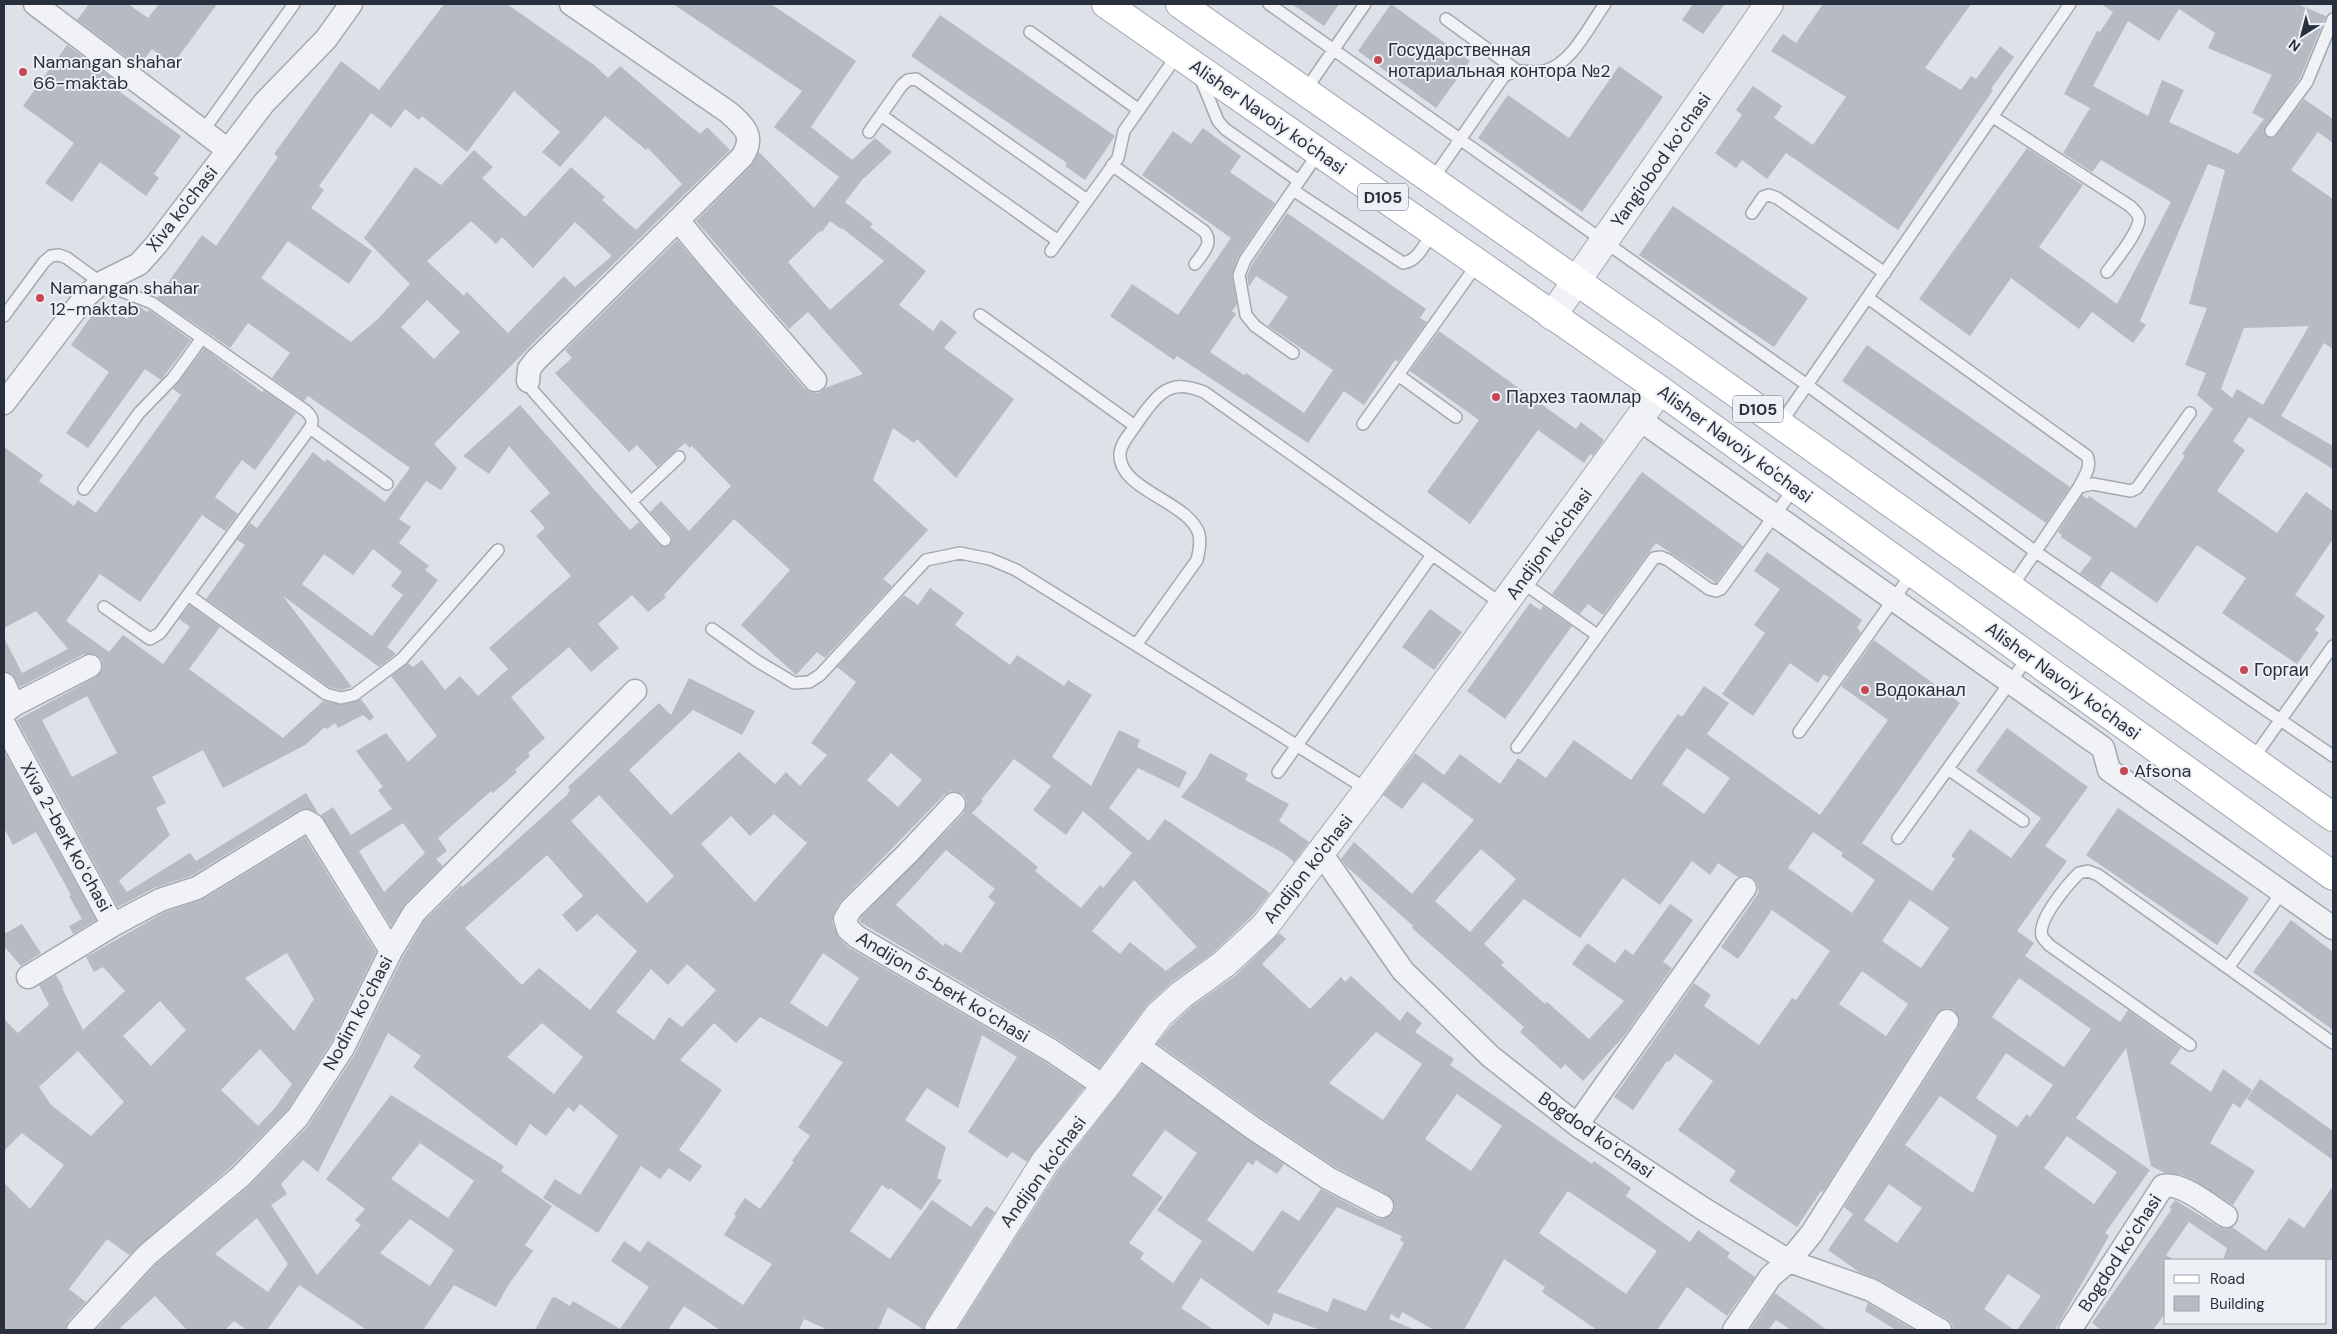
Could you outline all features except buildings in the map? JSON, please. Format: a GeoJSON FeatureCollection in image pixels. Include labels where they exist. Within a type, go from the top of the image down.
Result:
{"type":"FeatureCollection","features":[{"type":"Feature","properties":{"kind":"main road","name":"Alisher Navoiy ko'chasi"},"geometry":{"type":"LineString","coordinates":[[1106,4],[1660,390],[2333,876]]}},
{"type":"Feature","properties":{"kind":"main road","name":"D105"},"geometry":{"type":"LineString","coordinates":[[1180,4],[1780,424],[2333,817]]}},
{"type":"Feature","properties":{"kind":"street"},"geometry":{"type":"LineString","coordinates":[[35,4],[228,150]]}},
{"type":"Feature","properties":{"kind":"street"},"geometry":{"type":"LineString","coordinates":[[528,381],[529,369],[536,360],[742,157],[747,148],[748,138],[745,128],[728,112],[571,4]]}},
{"type":"Feature","properties":{"kind":"street","name":"Yangiobod koʻchasi"},"geometry":{"type":"LineString","coordinates":[[1552,316],[1769,4]]}},
{"type":"Feature","properties":{"kind":"street","name":"Xiva ko'chasi"},"geometry":{"type":"LineString","coordinates":[[4,403],[85,297],[101,283],[139,264],[156,245],[264,103],[326,39],[344,6]]}},
{"type":"Feature","properties":{"kind":"street"},"geometry":{"type":"LineString","coordinates":[[678,220],[702,251],[769,324],[815,380]]}},
{"type":"Feature","properties":{"kind":"street","name":"Andijon ko'chasi"},"geometry":{"type":"LineString","coordinates":[[939,1330],[1045,1162],[1159,1015],[1181,995],[1224,964],[1264,926],[1321,853],[1522,582],[1660,390]]}},
{"type":"Feature","properties":{"kind":"street"},"geometry":{"type":"LineString","coordinates":[[1639,419],[2104,748],[2110,770],[2333,928]]}},
{"type":"Feature","properties":{"kind":"street"},"geometry":{"type":"LineString","coordinates":[[4,684],[7,714],[90,666]]}},
{"type":"Feature","properties":{"kind":"street","name":"Nodim koʻchasi"},"geometry":{"type":"LineString","coordinates":[[78,1330],[147,1255],[241,1176],[298,1117],[343,1048],[391,951],[414,913],[635,691]]}},
{"type":"Feature","properties":{"kind":"street","name":"Xiva 2-berk koʻchasi"},"geometry":{"type":"LineString","coordinates":[[7,714],[113,925]]}},
{"type":"Feature","properties":{"kind":"street","name":"Аndijon 5-berk koʻchasi"},"geometry":{"type":"LineString","coordinates":[[954,804],[851,909],[845,919],[848,929],[857,937],[1052,1051],[1105,1087]]}},
{"type":"Feature","properties":{"kind":"street"},"geometry":{"type":"LineString","coordinates":[[28,976],[113,925],[160,900],[197,888],[306,821],[313,825],[391,951]]}},
{"type":"Feature","properties":{"kind":"street","name":"Bogdod koʻchasi"},"geometry":{"type":"LineString","coordinates":[[1321,853],[1403,971],[1490,1056],[1577,1125],[1702,1208],[1790,1261],[1871,1290],[1940,1330]]}},
{"type":"Feature","properties":{"kind":"street"},"geometry":{"type":"LineString","coordinates":[[1577,1125],[1745,888]]}},
{"type":"Feature","properties":{"kind":"street"},"geometry":{"type":"LineString","coordinates":[[1734,1330],[1771,1276],[1790,1261],[1812,1233],[1947,1021]]}},
{"type":"Feature","properties":{"kind":"street"},"geometry":{"type":"LineString","coordinates":[[1137,1045],[1311,1167],[1382,1206]]}},
{"type":"Feature","properties":{"kind":"street","name":"Bogdod koʻchasi"},"geometry":{"type":"LineString","coordinates":[[2070,1330],[2163,1186],[2172,1184],[2181,1188],[2226,1216]]}},
{"type":"Feature","properties":{"kind":"lane"},"geometry":{"type":"LineString","coordinates":[[203,131],[294,4]]}},
{"type":"Feature","properties":{"kind":"lane"},"geometry":{"type":"LineString","coordinates":[[1269,4],[1807,385],[2036,552],[2333,756]]}},
{"type":"Feature","properties":{"kind":"lane"},"geometry":{"type":"LineString","coordinates":[[1305,91],[1365,4]]}},
{"type":"Feature","properties":{"kind":"lane"},"geometry":{"type":"LineString","coordinates":[[1446,20],[1516,70],[1537,72],[1555,68],[1568,56],[1605,4]]}},
{"type":"Feature","properties":{"kind":"lane"},"geometry":{"type":"LineString","coordinates":[[1780,424],[2070,4]]}},
{"type":"Feature","properties":{"kind":"lane"},"geometry":{"type":"LineString","coordinates":[[2270,131],[2307,82],[2333,19]]}},
{"type":"Feature","properties":{"kind":"lane"},"geometry":{"type":"LineString","coordinates":[[1030,32],[1138,110]]}},
{"type":"Feature","properties":{"kind":"lane"},"geometry":{"type":"LineString","coordinates":[[1051,251],[1118,158],[1124,131],[1138,110],[1187,60],[1218,121],[1225,129],[1296,185],[1403,263],[1411,262],[1433,232]]}},
{"type":"Feature","properties":{"kind":"lane"},"geometry":{"type":"LineString","coordinates":[[1432,180],[1504,76],[1516,70]]}},
{"type":"Feature","properties":{"kind":"lane"},"geometry":{"type":"LineString","coordinates":[[869,132],[902,85],[908,80],[916,80],[1087,200]]}},
{"type":"Feature","properties":{"kind":"lane"},"geometry":{"type":"LineString","coordinates":[[881,115],[1058,241]]}},
{"type":"Feature","properties":{"kind":"lane"},"geometry":{"type":"LineString","coordinates":[[1993,117],[2130,206],[2136,213],[2139,220],[2137,229],[2107,272]]}},
{"type":"Feature","properties":{"kind":"lane"},"geometry":{"type":"LineString","coordinates":[[1293,353],[1249,322],[1244,310],[1239,276],[1245,260],[1319,152]]}},
{"type":"Feature","properties":{"kind":"lane"},"geometry":{"type":"LineString","coordinates":[[1112,165],[1204,231],[1209,237],[1209,243],[1195,264]]}},
{"type":"Feature","properties":{"kind":"lane"},"geometry":{"type":"LineString","coordinates":[[1752,213],[1763,197],[1769,195],[1777,198],[1885,273]]}},
{"type":"Feature","properties":{"kind":"lane"},"geometry":{"type":"LineString","coordinates":[[4,316],[44,262],[51,256],[59,255],[67,258],[101,283],[152,303],[312,417],[313,423],[310,428],[160,633],[150,639],[104,607]]}},
{"type":"Feature","properties":{"kind":"lane"},"geometry":{"type":"LineString","coordinates":[[1363,424],[1478,263]]}},
{"type":"Feature","properties":{"kind":"lane"},"geometry":{"type":"LineString","coordinates":[[1868,298],[2087,456],[2090,462],[2088,471],[2079,487],[2011,588]]}},
{"type":"Feature","properties":{"kind":"lane"},"geometry":{"type":"LineString","coordinates":[[980,315],[1135,426]]}},
{"type":"Feature","properties":{"kind":"lane"},"geometry":{"type":"LineString","coordinates":[[84,489],[139,413],[173,378],[202,338]]}},
{"type":"Feature","properties":{"kind":"lane"},"geometry":{"type":"LineString","coordinates":[[1398,375],[1456,417]]}},
{"type":"Feature","properties":{"kind":"lane"},"geometry":{"type":"LineString","coordinates":[[528,381],[533,391],[665,540]]}},
{"type":"Feature","properties":{"kind":"lane"},"geometry":{"type":"LineString","coordinates":[[1136,645],[1197,560],[1200,545],[1199,533],[1190,519],[1131,478],[1122,466],[1120,452],[1125,440],[1154,400],[1169,388],[1188,386],[1204,392],[1504,606]]}},
{"type":"Feature","properties":{"kind":"lane"},"geometry":{"type":"LineString","coordinates":[[2079,487],[2093,484],[2132,491],[2138,488],[2190,413]]}},
{"type":"Feature","properties":{"kind":"lane"},"geometry":{"type":"LineString","coordinates":[[310,428],[387,484]]}},
{"type":"Feature","properties":{"kind":"lane"},"geometry":{"type":"LineString","coordinates":[[632,502],[679,457]]}},
{"type":"Feature","properties":{"kind":"lane"},"geometry":{"type":"LineString","coordinates":[[1517,747],[1654,558],[1661,557],[1668,560],[1709,589],[1716,591],[1725,586],[1795,487]]}},
{"type":"Feature","properties":{"kind":"lane"},"geometry":{"type":"LineString","coordinates":[[188,595],[326,694],[341,698],[354,695],[402,659],[498,550]]}},
{"type":"Feature","properties":{"kind":"lane"},"geometry":{"type":"LineString","coordinates":[[712,629],[757,661],[794,683],[809,682],[820,675],[926,560],[960,553],[990,559],[1016,570],[1368,790]]}},
{"type":"Feature","properties":{"kind":"lane"},"geometry":{"type":"LineString","coordinates":[[1278,772],[1432,555]]}},
{"type":"Feature","properties":{"kind":"lane"},"geometry":{"type":"LineString","coordinates":[[1799,732],[1913,572]]}},
{"type":"Feature","properties":{"kind":"lane"},"geometry":{"type":"LineString","coordinates":[[1522,582],[1597,636]]}},
{"type":"Feature","properties":{"kind":"lane"},"geometry":{"type":"LineString","coordinates":[[2252,760],[2333,646]]}},
{"type":"Feature","properties":{"kind":"lane"},"geometry":{"type":"LineString","coordinates":[[1898,838],[2029,656]]}},
{"type":"Feature","properties":{"kind":"lane"},"geometry":{"type":"LineString","coordinates":[[1948,768],[2023,822]]}},
{"type":"Feature","properties":{"kind":"lane"},"geometry":{"type":"LineString","coordinates":[[2190,1045],[2049,945],[2042,937],[2041,926],[2046,916],[2079,873],[2088,871],[2098,876],[2333,1043]]}},
{"type":"Feature","properties":{"kind":"lane"},"geometry":{"type":"LineString","coordinates":[[2228,968],[2282,892]]}},
{"type":"Feature","properties":{"kind":"place","name":"Государственная нотариальная контора №2"},"geometry":{"type":"Point","coordinates":[1378,60]}},
{"type":"Feature","properties":{"kind":"place","name":"Namangan shahar 66-maktab"},"geometry":{"type":"Point","coordinates":[23,72]}},
{"type":"Feature","properties":{"kind":"place","name":"Namangan shahar 12-maktab"},"geometry":{"type":"Point","coordinates":[40,298]}},
{"type":"Feature","properties":{"kind":"place","name":"Пархез таомлар"},"geometry":{"type":"Point","coordinates":[1496,397]}},
{"type":"Feature","properties":{"kind":"place","name":"Горгаи"},"geometry":{"type":"Point","coordinates":[2244,670]}},
{"type":"Feature","properties":{"kind":"place","name":"Водоканал"},"geometry":{"type":"Point","coordinates":[1865,690]}},
{"type":"Feature","properties":{"kind":"place","name":"Afsona"},"geometry":{"type":"Point","coordinates":[2124,771]}}]}
